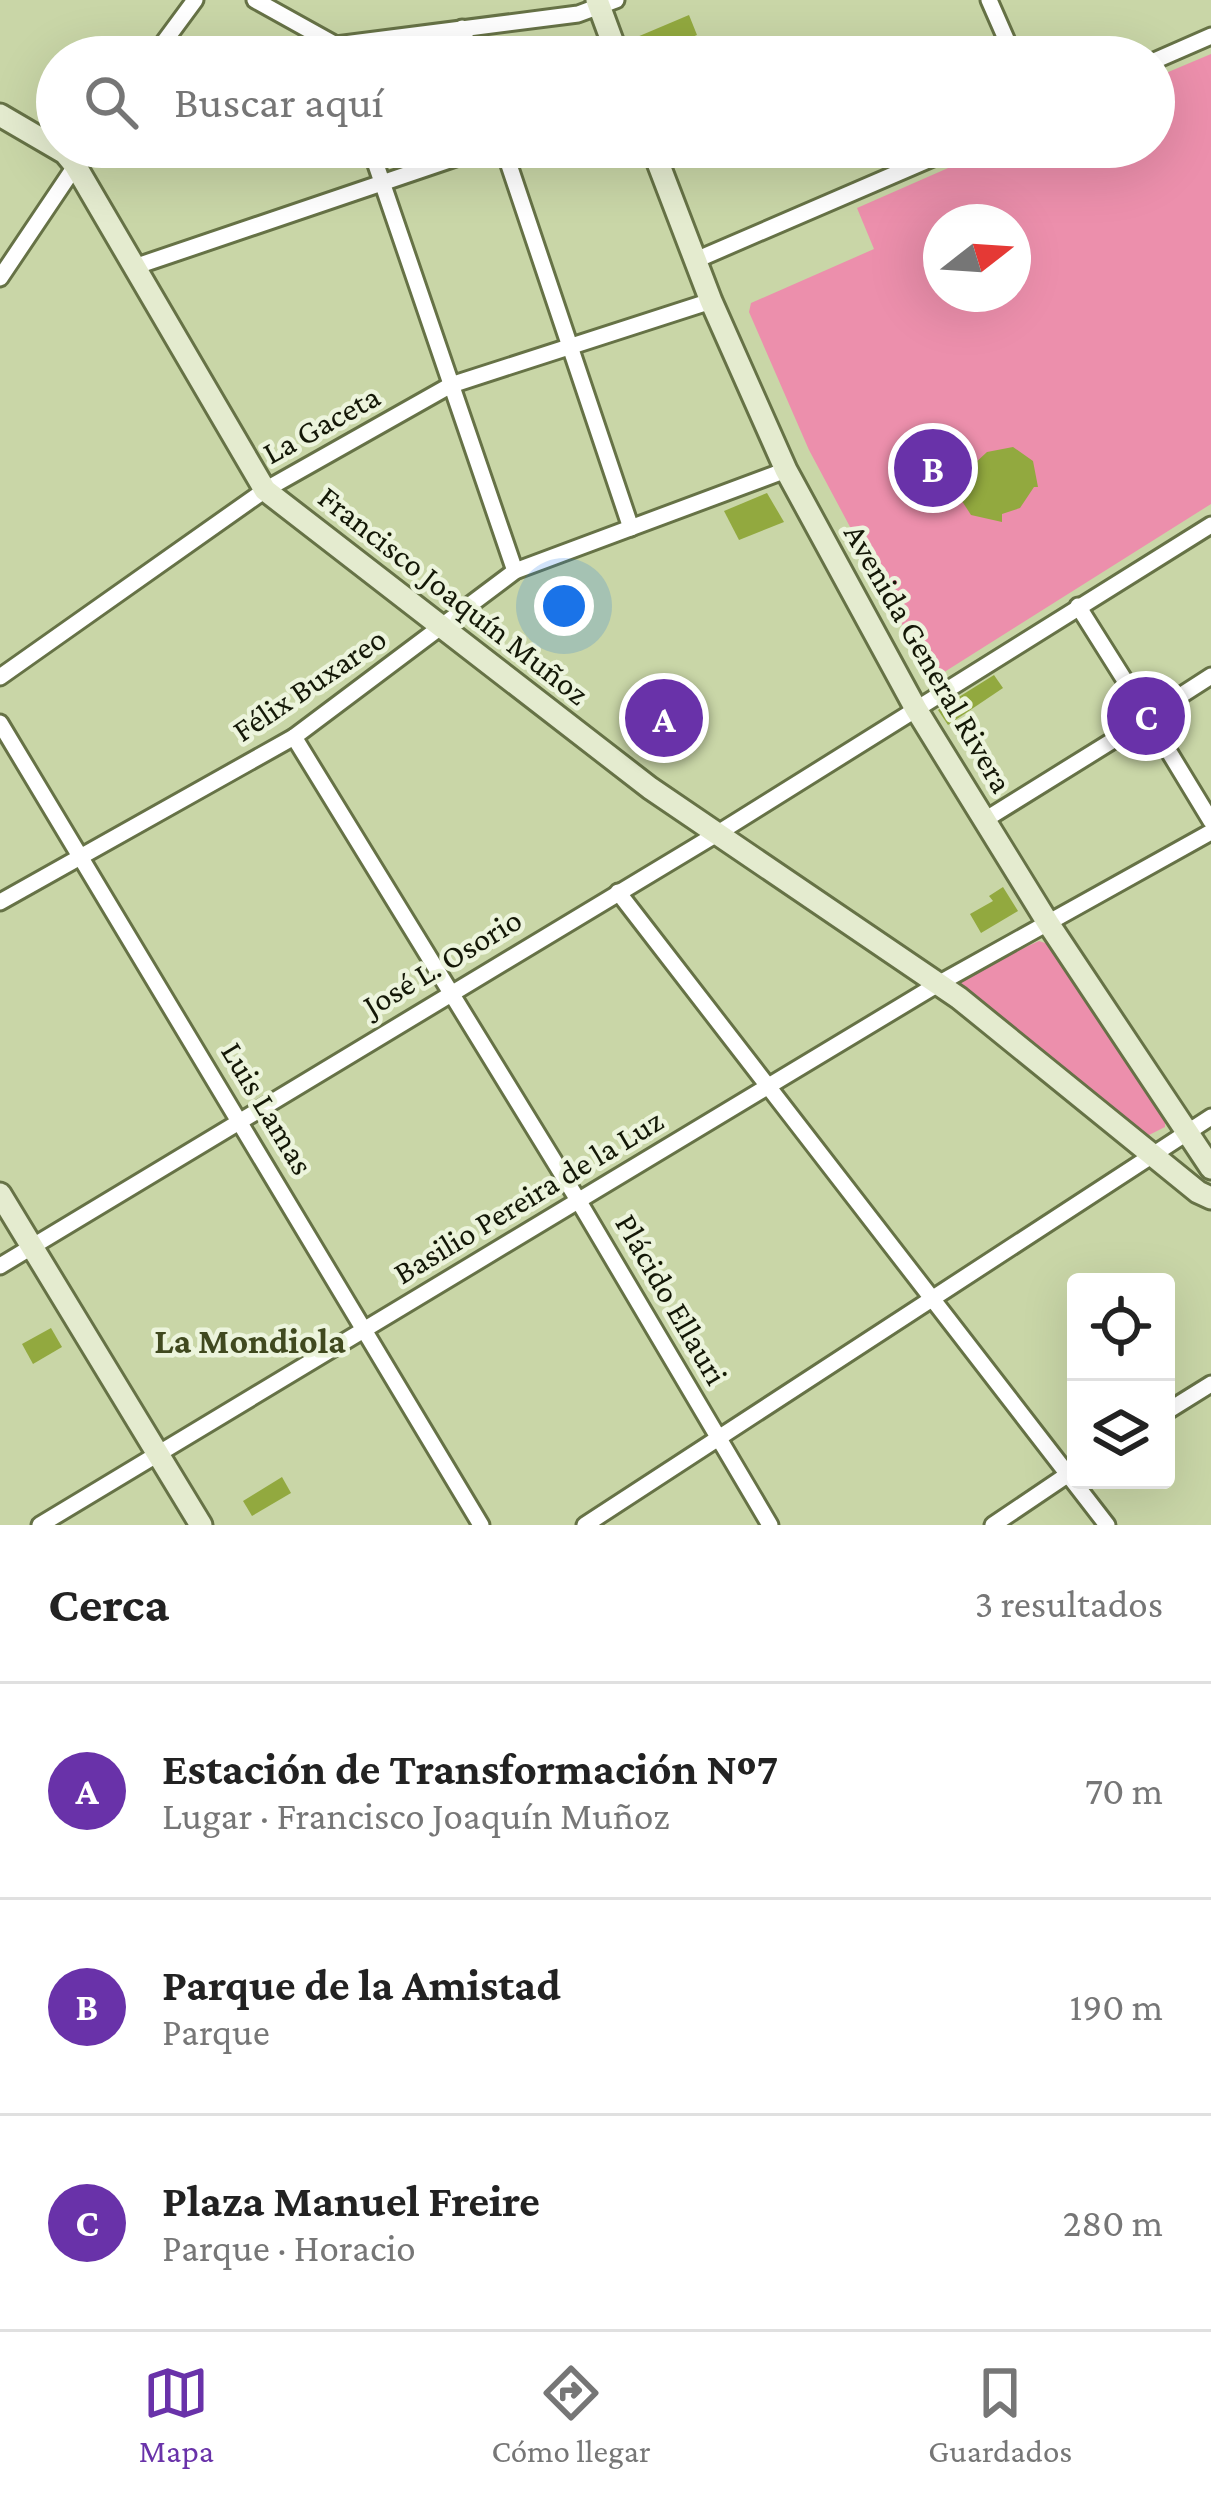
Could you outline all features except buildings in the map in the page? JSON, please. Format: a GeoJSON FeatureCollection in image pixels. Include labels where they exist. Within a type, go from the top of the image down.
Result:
{"type":"FeatureCollection","features":[{"type":"Feature","properties":{"kind":"street"},"geometry":{"type":"LineString","coordinates":[[168,36],[195,0]]}},
{"type":"Feature","properties":{"kind":"street"},"geometry":{"type":"LineString","coordinates":[[988,0],[1004,36]]}},
{"type":"Feature","properties":{"kind":"street"},"geometry":{"type":"LineString","coordinates":[[262,2],[315,36]]}},
{"type":"Feature","properties":{"kind":"street"},"geometry":{"type":"LineString","coordinates":[[419,36],[578,14],[604,2],[613,36]]}},
{"type":"Feature","properties":{"kind":"street"},"geometry":{"type":"LineString","coordinates":[[462,28],[465,36]]}},
{"type":"Feature","properties":{"kind":"street"},"geometry":{"type":"LineString","coordinates":[[1175,52],[1211,36]]}},
{"type":"Feature","properties":{"kind":"street","name":"Francisco Joaquín Muñoz"},"geometry":{"type":"LineString","coordinates":[[0,115],[36,136]]}},
{"type":"Feature","properties":{"kind":"street"},"geometry":{"type":"LineString","coordinates":[[0,278],[74,168]]}},
{"type":"Feature","properties":{"kind":"street","name":"Francisco Joaquín Muñoz"},"geometry":{"type":"LineString","coordinates":[[88,168],[137,266],[266,490],[715,835],[938,984],[1211,1198]]}},
{"type":"Feature","properties":{"kind":"street"},"geometry":{"type":"LineString","coordinates":[[377,168],[515,571]]}},
{"type":"Feature","properties":{"kind":"street"},"geometry":{"type":"LineString","coordinates":[[137,266],[428,168]]}},
{"type":"Feature","properties":{"kind":"street"},"geometry":{"type":"LineString","coordinates":[[509,168],[631,528]]}},
{"type":"Feature","properties":{"kind":"street","name":"Avenida General Rivera"},"geometry":{"type":"LineString","coordinates":[[660,168],[711,301],[786,470],[916,709],[1048,922],[1211,1168]]}},
{"type":"Feature","properties":{"kind":"street"},"geometry":{"type":"LineString","coordinates":[[696,260],[909,168]]}},
{"type":"Feature","properties":{"kind":"street","name":"La Gaceta"},"geometry":{"type":"LineString","coordinates":[[0,677],[266,490],[451,386],[711,301]]}},
{"type":"Feature","properties":{"kind":"street","name":"Félix Buxareo"},"geometry":{"type":"LineString","coordinates":[[0,902],[294,737],[515,571],[786,470]]}},
{"type":"Feature","properties":{"kind":"street","name":"José L. Osorio"},"geometry":{"type":"LineString","coordinates":[[0,1266],[715,835],[1211,525]]}},
{"type":"Feature","properties":{"kind":"street"},"geometry":{"type":"LineString","coordinates":[[1078,606],[1134,695]]}},
{"type":"Feature","properties":{"kind":"street"},"geometry":{"type":"LineString","coordinates":[[1169,710],[1211,676]]}},
{"type":"Feature","properties":{"kind":"street"},"geometry":{"type":"LineString","coordinates":[[1142,690],[1155,692],[1169,710],[1172,726],[1145,744],[1128,730],[1122,703],[1142,690]]}},
{"type":"Feature","properties":{"kind":"street","name":"Luis Lamas"},"geometry":{"type":"LineString","coordinates":[[0,723],[481,1525]]}},
{"type":"Feature","properties":{"kind":"street"},"geometry":{"type":"LineString","coordinates":[[983,820],[1128,730]]}},
{"type":"Feature","properties":{"kind":"street","name":"Plácido Ellauri"},"geometry":{"type":"LineString","coordinates":[[294,737],[578,1200],[770,1525]]}},
{"type":"Feature","properties":{"kind":"street"},"geometry":{"type":"LineString","coordinates":[[1160,737],[1211,821]]}},
{"type":"Feature","properties":{"kind":"street","name":"Basilio Pereira de la Luz"},"geometry":{"type":"LineString","coordinates":[[40,1525],[938,984],[1211,832]]}},
{"type":"Feature","properties":{"kind":"street"},"geometry":{"type":"LineString","coordinates":[[618,892],[931,1299],[1067,1465]]}},
{"type":"Feature","properties":{"kind":"street"},"geometry":{"type":"LineString","coordinates":[[585,1525],[1211,1117]]}},
{"type":"Feature","properties":{"kind":"street"},"geometry":{"type":"LineString","coordinates":[[0,1194],[201,1525]]}},
{"type":"Feature","properties":{"kind":"street"},"geometry":{"type":"LineString","coordinates":[[1175,1406],[1211,1384]]}},
{"type":"Feature","properties":{"kind":"street"},"geometry":{"type":"LineString","coordinates":[[993,1525],[1067,1476]]}},
{"type":"Feature","properties":{"kind":"street"},"geometry":{"type":"LineString","coordinates":[[1084,1489],[1107,1525]]}},
{"type":"Feature","properties":{"kind":"shaded area"},"geometry":{"type":"Polygon","coordinates":[[[1211,54],[1211,504],[938,676],[922,645],[912,643],[809,450],[749,312],[751,303],[874,249],[857,208],[948,168],[1175,168],[1175,69],[1211,54]]]}},
{"type":"Feature","properties":{"kind":"shaded area"},"geometry":{"type":"Polygon","coordinates":[[[1039,941],[1048,944],[1165,1120],[1165,1127],[1145,1137],[963,990],[961,981],[969,973],[1039,941]]]}},
{"type":"Feature","properties":{"kind":"place","name":"Parque de la Amistad"},"geometry":{"type":"Point","coordinates":[933,468]}},
{"type":"Feature","properties":{"kind":"place","name":"Plaza Manuel Freire"},"geometry":{"type":"Point","coordinates":[1146,716]}},
{"type":"Feature","properties":{"kind":"place","name":"Estación de Transformación Nº7"},"geometry":{"type":"Point","coordinates":[664,718]}},
{"type":"Feature","properties":{"kind":"district","name":"La Mondiola"},"geometry":{"type":"Point","coordinates":[250,1341]}}]}
